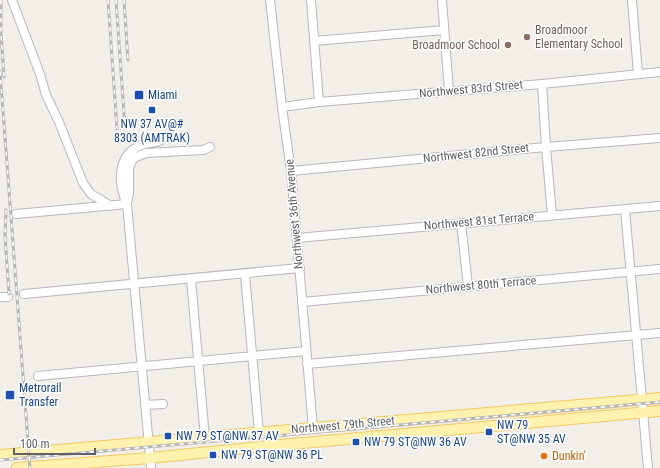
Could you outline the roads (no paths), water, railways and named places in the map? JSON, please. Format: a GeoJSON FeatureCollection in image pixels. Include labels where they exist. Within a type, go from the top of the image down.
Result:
{"type":"FeatureCollection","features":[{"type":"Feature","properties":{"kind":"main road","name":"Northwest 79th Street"},"geometry":{"type":"LineString","coordinates":[[0,455],[660,398]]}},
{"type":"Feature","properties":{"kind":"main road","name":"Northwest 79th Street"},"geometry":{"type":"LineString","coordinates":[[22,468],[150,463],[258,447],[660,412]]}},
{"type":"Feature","properties":{"kind":"street"},"geometry":{"type":"LineString","coordinates":[[12,0],[40,74],[46,96],[59,122],[83,183],[91,194],[111,206]]}},
{"type":"Feature","properties":{"kind":"street","name":"Northwest 36th Avenue"},"geometry":{"type":"LineString","coordinates":[[270,0],[291,171],[313,428]]}},
{"type":"Feature","properties":{"kind":"street"},"geometry":{"type":"LineString","coordinates":[[311,0],[320,102]]}},
{"type":"Feature","properties":{"kind":"street"},"geometry":{"type":"LineString","coordinates":[[442,0],[449,91]]}},
{"type":"Feature","properties":{"kind":"street"},"geometry":{"type":"LineString","coordinates":[[632,0],[638,74]]}},
{"type":"Feature","properties":{"kind":"street"},"geometry":{"type":"LineString","coordinates":[[314,41],[444,30]]}},
{"type":"Feature","properties":{"kind":"street","name":"Northwest 83rd Street"},"geometry":{"type":"LineString","coordinates":[[282,107],[320,102],[542,84],[660,72]]}},
{"type":"Feature","properties":{"kind":"street"},"geometry":{"type":"LineString","coordinates":[[542,84],[552,215]]}},
{"type":"Feature","properties":{"kind":"street","name":"Northwest 82nd Street"},"geometry":{"type":"LineString","coordinates":[[291,171],[660,138]]}},
{"type":"Feature","properties":{"kind":"street"},"geometry":{"type":"LineString","coordinates":[[127,204],[122,193],[121,175],[125,158],[139,146],[145,143],[158,142],[163,139]]}},
{"type":"Feature","properties":{"kind":"street"},"geometry":{"type":"LineString","coordinates":[[150,463],[127,204],[129,193],[129,168],[132,161],[136,157],[146,153],[203,150],[210,147]]}},
{"type":"Feature","properties":{"kind":"street"},"geometry":{"type":"LineString","coordinates":[[16,214],[127,204]]}},
{"type":"Feature","properties":{"kind":"street","name":"Northwest 81st Terrace"},"geometry":{"type":"LineString","coordinates":[[297,238],[461,222],[660,206]]}},
{"type":"Feature","properties":{"kind":"street"},"geometry":{"type":"LineString","coordinates":[[625,209],[648,468]]}},
{"type":"Feature","properties":{"kind":"street"},"geometry":{"type":"LineString","coordinates":[[461,222],[468,286]]}},
{"type":"Feature","properties":{"kind":"street"},"geometry":{"type":"LineString","coordinates":[[24,294],[300,268]]}},
{"type":"Feature","properties":{"kind":"street","name":"Northwest 80th Terrace"},"geometry":{"type":"LineString","coordinates":[[302,302],[660,269]]}},
{"type":"Feature","properties":{"kind":"street"},"geometry":{"type":"LineString","coordinates":[[245,274],[259,433]]}},
{"type":"Feature","properties":{"kind":"street"},"geometry":{"type":"LineString","coordinates":[[191,279],[197,362],[205,438]]}},
{"type":"Feature","properties":{"kind":"street"},"geometry":{"type":"LineString","coordinates":[[307,364],[660,333]]}},
{"type":"Feature","properties":{"kind":"street"},"geometry":{"type":"LineString","coordinates":[[38,376],[306,351]]}},
{"type":"Feature","properties":{"kind":"street"},"geometry":{"type":"LineString","coordinates":[[145,405],[163,404]]}},
{"type":"Feature","properties":{"kind":"railway"},"geometry":{"type":"LineString","coordinates":[[1,0],[1,34],[4,77]]}},
{"type":"Feature","properties":{"kind":"railway"},"geometry":{"type":"LineString","coordinates":[[108,0],[117,129]]}},
{"type":"Feature","properties":{"kind":"railway"},"geometry":{"type":"LineString","coordinates":[[116,0],[125,128]]}},
{"type":"Feature","properties":{"kind":"railway"},"geometry":{"type":"LineString","coordinates":[[124,0],[128,60]]}},
{"type":"Feature","properties":{"kind":"railway"},"geometry":{"type":"LineString","coordinates":[[0,71],[30,468]]}},
{"type":"Feature","properties":{"kind":"railway"},"geometry":{"type":"LineString","coordinates":[[6,210],[5,237],[9,294]]}},
{"type":"Feature","properties":{"kind":"railway"},"geometry":{"type":"LineString","coordinates":[[0,460],[660,402]]}},
{"type":"Feature","properties":{"kind":"place","name":"Broadmoor Elementary School"},"geometry":{"type":"Point","coordinates":[527,37]}},
{"type":"Feature","properties":{"kind":"place","name":"Broadmoor School"},"geometry":{"type":"Point","coordinates":[508,45]}},
{"type":"Feature","properties":{"kind":"place","name":"Miami"},"geometry":{"type":"Point","coordinates":[139,95]}},
{"type":"Feature","properties":{"kind":"place","name":"NW 37 AV@# 8303 (AMTRAK)"},"geometry":{"type":"Point","coordinates":[152,110]}},
{"type":"Feature","properties":{"kind":"place","name":"Metrorail Transfer"},"geometry":{"type":"Point","coordinates":[10,395]}},
{"type":"Feature","properties":{"kind":"place","name":"NW 79 ST@NW 35 AV"},"geometry":{"type":"Point","coordinates":[489,432]}},
{"type":"Feature","properties":{"kind":"place","name":"NW 79 ST@NW 37 AV"},"geometry":{"type":"Point","coordinates":[168,436]}},
{"type":"Feature","properties":{"kind":"place","name":"NW 79 ST@NW 36 AV"},"geometry":{"type":"Point","coordinates":[356,442]}},
{"type":"Feature","properties":{"kind":"place","name":"NW 79 ST@NW 36 PL"},"geometry":{"type":"Point","coordinates":[213,455]}},
{"type":"Feature","properties":{"kind":"place","name":"Dunkin'"},"geometry":{"type":"Point","coordinates":[544,456]}}]}
